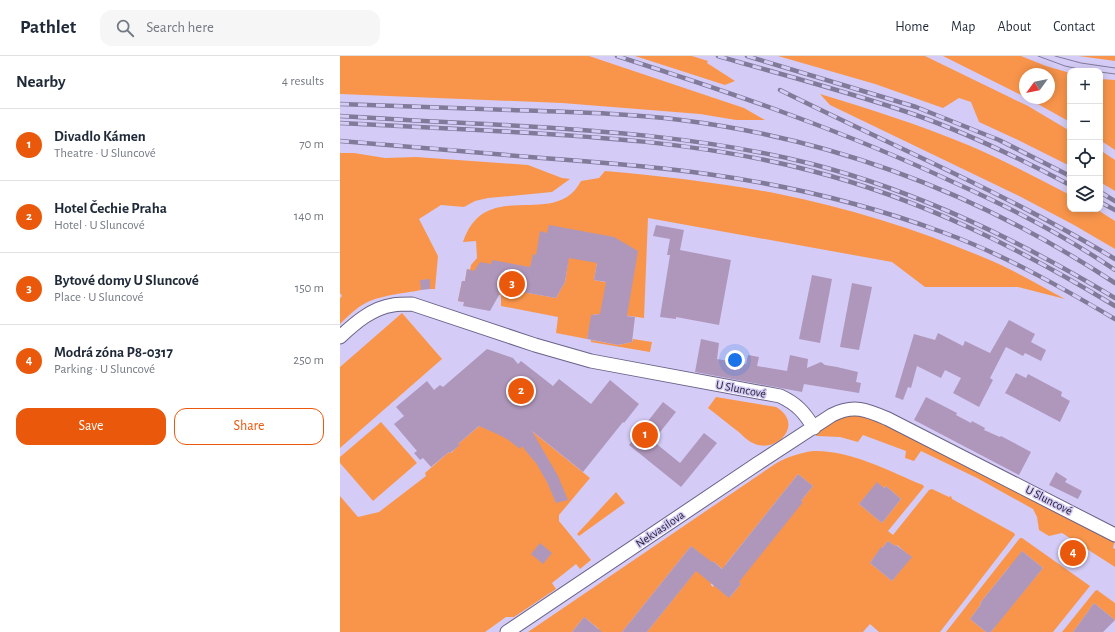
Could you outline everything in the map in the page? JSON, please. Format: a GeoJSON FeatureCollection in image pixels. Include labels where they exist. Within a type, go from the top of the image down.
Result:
{"type":"FeatureCollection","features":[{"type":"Feature","properties":{"kind":"street","name":"U Sluncové"},"geometry":{"type":"LineString","coordinates":[[340,336],[365,316],[380,308],[393,305],[412,304],[535,345],[591,361],[780,396],[792,402],[809,419],[814,428],[841,411],[854,408],[866,410],[895,422],[1115,535]]}},
{"type":"Feature","properties":{"kind":"street","name":"Nekvasilova"},"geometry":{"type":"LineString","coordinates":[[507,632],[757,464],[814,428]]}},
{"type":"Feature","properties":{"kind":"shaded area"},"geometry":{"type":"Polygon","coordinates":[[[340,56],[589,56],[744,108],[765,120],[736,120],[700,114],[562,103],[340,94],[340,56]]]}},
{"type":"Feature","properties":{"kind":"shaded area"},"geometry":{"type":"Polygon","coordinates":[[[635,56],[692,56],[708,61],[707,63],[735,81],[725,85],[635,56]]]}},
{"type":"Feature","properties":{"kind":"shaded area"},"geometry":{"type":"Polygon","coordinates":[[[778,56],[925,56],[1019,102],[1019,104],[1028,106],[1067,129],[1067,164],[979,122],[971,102],[959,98],[943,108],[875,84],[778,56]]]}},
{"type":"Feature","properties":{"kind":"shaded area"},"geometry":{"type":"Polygon","coordinates":[[[943,56],[1021,56],[1053,68],[1019,68],[1019,94],[943,56]]]}},
{"type":"Feature","properties":{"kind":"shaded area"},"geometry":{"type":"Polygon","coordinates":[[[1079,56],[1115,56],[1115,61],[1079,56]]]}},
{"type":"Feature","properties":{"kind":"shaded area"},"geometry":{"type":"Polygon","coordinates":[[[1055,69],[1067,72],[1067,120],[1038,104],[1055,104],[1055,69]]]}},
{"type":"Feature","properties":{"kind":"shaded area"},"geometry":{"type":"Polygon","coordinates":[[[1103,79],[1115,80],[1115,150],[1103,142],[1103,79]]]}},
{"type":"Feature","properties":{"kind":"shaded area"},"geometry":{"type":"Polygon","coordinates":[[[820,94],[895,118],[968,145],[1057,188],[1067,193],[1067,212],[1101,212],[1115,221],[1115,249],[1021,197],[830,105],[820,94]]]}},
{"type":"Feature","properties":{"kind":"shaded area"},"geometry":{"type":"Polygon","coordinates":[[[1103,152],[1115,160],[1115,191],[1103,184],[1103,152]]]}},
{"type":"Feature","properties":{"kind":"shaded area"},"geometry":{"type":"Polygon","coordinates":[[[340,153],[354,153],[385,158],[416,157],[528,165],[562,178],[570,179],[552,192],[488,198],[475,201],[464,207],[441,205],[419,219],[438,256],[435,289],[430,289],[430,280],[421,290],[373,300],[359,307],[340,324],[340,298],[342,296],[340,293],[340,153]]]}},
{"type":"Feature","properties":{"kind":"shaded area"},"geometry":{"type":"Polygon","coordinates":[[[605,171],[714,183],[779,194],[858,213],[935,238],[985,258],[1025,277],[1065,299],[1018,287],[925,287],[892,262],[648,218],[644,318],[608,313],[592,315],[587,339],[556,333],[558,317],[501,306],[501,295],[499,295],[502,277],[466,287],[463,302],[458,301],[462,281],[465,281],[467,269],[470,270],[471,265],[477,258],[476,241],[463,242],[473,222],[487,211],[503,206],[538,205],[555,202],[569,195],[581,181],[599,178],[605,171]],[[545,253],[528,293],[556,298],[565,282],[568,263],[545,253]],[[597,263],[594,280],[620,285],[597,263]]]}},
{"type":"Feature","properties":{"kind":"shaded area"},"geometry":{"type":"Polygon","coordinates":[[[402,313],[442,359],[340,448],[340,367],[402,313]]]}},
{"type":"Feature","properties":{"kind":"shaded area"},"geometry":{"type":"Polygon","coordinates":[[[633,339],[652,342],[650,352],[591,342],[591,340],[618,345],[632,342],[633,339]]]}},
{"type":"Feature","properties":{"kind":"shaded area"},"geometry":{"type":"Polygon","coordinates":[[[716,397],[776,407],[784,414],[788,421],[788,429],[779,441],[763,446],[755,444],[745,438],[708,408],[716,397]]]}},
{"type":"Feature","properties":{"kind":"shaded area"},"geometry":{"type":"Polygon","coordinates":[[[503,406],[590,478],[559,515],[559,521],[591,560],[580,569],[576,564],[552,583],[556,589],[514,617],[506,617],[485,632],[340,632],[340,496],[358,517],[379,512],[426,476],[425,473],[449,452],[451,453],[459,445],[458,444],[503,406]]]}},
{"type":"Feature","properties":{"kind":"shaded area"},"geometry":{"type":"Polygon","coordinates":[[[854,413],[875,418],[1115,539],[1113,548],[1115,549],[1115,567],[1062,533],[1049,536],[1039,530],[1037,517],[1033,509],[977,478],[921,451],[914,461],[905,458],[906,451],[863,435],[858,442],[840,437],[815,435],[816,432],[839,418],[854,413]]]}},
{"type":"Feature","properties":{"kind":"shaded area"},"geometry":{"type":"Polygon","coordinates":[[[381,422],[417,463],[373,501],[340,463],[340,457],[381,422]]]}},
{"type":"Feature","properties":{"kind":"shaded area"},"geometry":{"type":"Polygon","coordinates":[[[813,451],[842,454],[870,462],[923,485],[924,487],[888,531],[893,535],[929,490],[932,489],[949,497],[951,496],[952,499],[1014,533],[1015,535],[940,632],[879,632],[870,624],[863,632],[647,632],[706,558],[691,546],[622,632],[597,632],[599,629],[584,617],[572,632],[528,632],[775,464],[789,457],[813,451]],[[798,474],[725,565],[726,572],[713,561],[711,585],[713,587],[714,585],[730,597],[741,584],[733,577],[813,486],[798,474]],[[877,483],[859,504],[882,523],[901,499],[886,486],[884,488],[877,483]],[[888,541],[870,563],[892,581],[911,557],[897,545],[895,546],[888,541]]]}},
{"type":"Feature","properties":{"kind":"shaded area"},"geometry":{"type":"Polygon","coordinates":[[[616,492],[625,503],[579,536],[577,534],[616,492]]]}},
{"type":"Feature","properties":{"kind":"shaded area"},"geometry":{"type":"Polygon","coordinates":[[[1020,538],[1090,586],[1053,632],[991,632],[995,627],[994,626],[1043,568],[1022,551],[1011,568],[1009,567],[980,603],[981,604],[970,619],[986,632],[946,632],[1020,538]]]}},
{"type":"Feature","properties":{"kind":"shaded area"},"geometry":{"type":"Polygon","coordinates":[[[1097,590],[1115,603],[1115,620],[1094,603],[1073,632],[1062,632],[1095,591],[1097,590]]]}},
{"type":"Feature","properties":{"kind":"building"},"geometry":{"type":"Polygon","coordinates":[[[549,225],[614,237],[638,251],[627,316],[635,317],[632,342],[618,345],[587,339],[591,315],[600,314],[606,282],[594,280],[597,263],[569,258],[565,282],[556,298],[500,288],[499,295],[490,311],[463,306],[464,302],[458,301],[462,281],[465,281],[467,269],[474,271],[480,262],[491,264],[492,260],[530,267],[533,254],[536,255],[540,231],[547,233],[549,225]]]}},
{"type":"Feature","properties":{"kind":"building"},"geometry":{"type":"Polygon","coordinates":[[[656,225],[684,230],[680,250],[731,260],[719,325],[676,317],[676,319],[660,317],[670,255],[667,255],[670,239],[653,236],[656,225]]]}},
{"type":"Feature","properties":{"kind":"building"},"geometry":{"type":"Polygon","coordinates":[[[812,275],[832,279],[820,343],[799,339],[812,275]]]}},
{"type":"Feature","properties":{"kind":"building"},"geometry":{"type":"Polygon","coordinates":[[[430,279],[430,289],[421,290],[420,280],[430,279]]]}},
{"type":"Feature","properties":{"kind":"building"},"geometry":{"type":"Polygon","coordinates":[[[852,283],[872,287],[859,350],[840,347],[852,283]]]}},
{"type":"Feature","properties":{"kind":"building"},"geometry":{"type":"Polygon","coordinates":[[[1009,320],[1035,334],[1031,342],[1046,350],[1041,361],[1025,353],[1023,356],[1006,347],[990,378],[993,380],[979,407],[953,393],[961,378],[945,370],[941,378],[917,366],[911,388],[908,387],[903,400],[895,397],[914,334],[935,340],[938,333],[963,346],[965,341],[990,353],[1009,320]]]}},
{"type":"Feature","properties":{"kind":"building"},"geometry":{"type":"Polygon","coordinates":[[[701,339],[719,343],[717,359],[746,364],[748,355],[759,357],[757,366],[787,371],[790,355],[808,359],[807,368],[821,362],[825,365],[858,372],[856,382],[861,383],[859,393],[804,384],[802,392],[695,372],[701,339]]]}},
{"type":"Feature","properties":{"kind":"building"},"geometry":{"type":"Polygon","coordinates":[[[487,349],[513,358],[518,364],[521,361],[553,386],[559,379],[591,404],[610,380],[639,404],[583,472],[532,431],[558,476],[568,500],[556,503],[547,482],[536,463],[522,446],[520,449],[507,439],[479,426],[458,444],[460,445],[431,467],[423,458],[420,460],[414,453],[417,451],[394,424],[404,416],[396,407],[427,381],[434,390],[440,385],[443,387],[487,349]]]}},
{"type":"Feature","properties":{"kind":"building"},"geometry":{"type":"Polygon","coordinates":[[[1016,373],[1026,378],[1028,374],[1062,392],[1061,396],[1070,401],[1060,422],[1005,393],[1016,373]]]}},
{"type":"Feature","properties":{"kind":"building"},"geometry":{"type":"Polygon","coordinates":[[[926,397],[957,413],[956,415],[971,423],[972,421],[985,428],[984,430],[1000,437],[1001,436],[1031,452],[1019,475],[914,420],[926,397]]]}},
{"type":"Feature","properties":{"kind":"building"},"geometry":{"type":"Polygon","coordinates":[[[663,402],[676,412],[653,441],[680,463],[704,433],[717,443],[681,487],[629,445],[663,402]]]}},
{"type":"Feature","properties":{"kind":"building"},"geometry":{"type":"Polygon","coordinates":[[[1056,472],[1067,479],[1065,482],[1082,491],[1078,499],[1049,485],[1056,472]]]}},
{"type":"Feature","properties":{"kind":"building"},"geometry":{"type":"Polygon","coordinates":[[[798,474],[813,486],[801,501],[803,502],[739,582],[741,584],[729,598],[696,571],[647,632],[622,632],[691,546],[722,569],[798,474]]]}},
{"type":"Feature","properties":{"kind":"building"},"geometry":{"type":"Polygon","coordinates":[[[877,482],[884,488],[886,486],[901,499],[882,523],[859,504],[877,482]]]}},
{"type":"Feature","properties":{"kind":"building"},"geometry":{"type":"Polygon","coordinates":[[[888,541],[912,557],[892,581],[870,563],[881,547],[882,548],[888,541]]]}},
{"type":"Feature","properties":{"kind":"building"},"geometry":{"type":"Polygon","coordinates":[[[540,543],[552,553],[543,564],[531,554],[540,543]]]}},
{"type":"Feature","properties":{"kind":"building"},"geometry":{"type":"Polygon","coordinates":[[[1022,551],[1043,568],[991,632],[986,632],[970,619],[981,604],[980,603],[1022,551]]]}},
{"type":"Feature","properties":{"kind":"building"},"geometry":{"type":"Polygon","coordinates":[[[1094,603],[1115,620],[1103,632],[1073,632],[1094,603]]]}},
{"type":"Feature","properties":{"kind":"building"},"geometry":{"type":"Polygon","coordinates":[[[584,617],[602,632],[572,632],[584,617]]]}},
{"type":"Feature","properties":{"kind":"tram line"},"geometry":{"type":"LineString","coordinates":[[1038,56],[1074,68]]}},
{"type":"Feature","properties":{"kind":"tram line"},"geometry":{"type":"LineString","coordinates":[[1055,56],[1081,63],[1115,68]]}},
{"type":"Feature","properties":{"kind":"tram line"},"geometry":{"type":"LineString","coordinates":[[1103,72],[1115,74]]}},
{"type":"Feature","properties":{"kind":"railway"},"geometry":{"type":"LineString","coordinates":[[617,56],[703,84],[829,129],[912,163],[995,201],[1036,222],[1096,257],[1115,270]]}},
{"type":"Feature","properties":{"kind":"railway"},"geometry":{"type":"LineString","coordinates":[[718,56],[840,91],[913,114],[993,146],[1067,183]]}},
{"type":"Feature","properties":{"kind":"railway"},"geometry":{"type":"LineString","coordinates":[[747,56],[916,107],[999,140],[1067,174]]}},
{"type":"Feature","properties":{"kind":"railway"},"geometry":{"type":"LineString","coordinates":[[780,90],[992,192],[1074,235],[1115,259]]}},
{"type":"Feature","properties":{"kind":"railway"},"geometry":{"type":"LineString","coordinates":[[340,104],[575,112],[639,116],[681,120],[740,129],[797,142],[853,157],[908,176],[961,198],[1014,224],[1065,252],[1115,283]]}},
{"type":"Feature","properties":{"kind":"railway"},"geometry":{"type":"LineString","coordinates":[[340,116],[527,126],[650,136],[731,147],[812,164],[852,175],[892,189],[968,220],[1043,257],[1115,298]]}},
{"type":"Feature","properties":{"kind":"railway"},"geometry":{"type":"LineString","coordinates":[[340,123],[520,132],[604,138],[688,147],[771,161],[852,182],[892,196],[968,227],[1042,264],[1115,306]]}},
{"type":"Feature","properties":{"kind":"railway"},"geometry":{"type":"LineString","coordinates":[[340,141],[645,166],[737,179],[796,190],[855,204],[913,222],[965,241],[1009,260],[1115,319]]}},
{"type":"Feature","properties":{"kind":"railway"},"geometry":{"type":"LineString","coordinates":[[1103,194],[1115,201]]}},
{"type":"Feature","properties":{"kind":"railway"},"geometry":{"type":"LineString","coordinates":[[1103,204],[1115,210]]}},
{"type":"Feature","properties":{"kind":"place","name":"Bytové domy U Sluncové"},"geometry":{"type":"Point","coordinates":[512,284]}},
{"type":"Feature","properties":{"kind":"place","name":"Hotel Čechie Praha"},"geometry":{"type":"Point","coordinates":[521,391]}},
{"type":"Feature","properties":{"kind":"place","name":"Divadlo Kámen"},"geometry":{"type":"Point","coordinates":[645,435]}},
{"type":"Feature","properties":{"kind":"place","name":"Modrá zóna P8-0317"},"geometry":{"type":"Point","coordinates":[1073,553]}}]}
